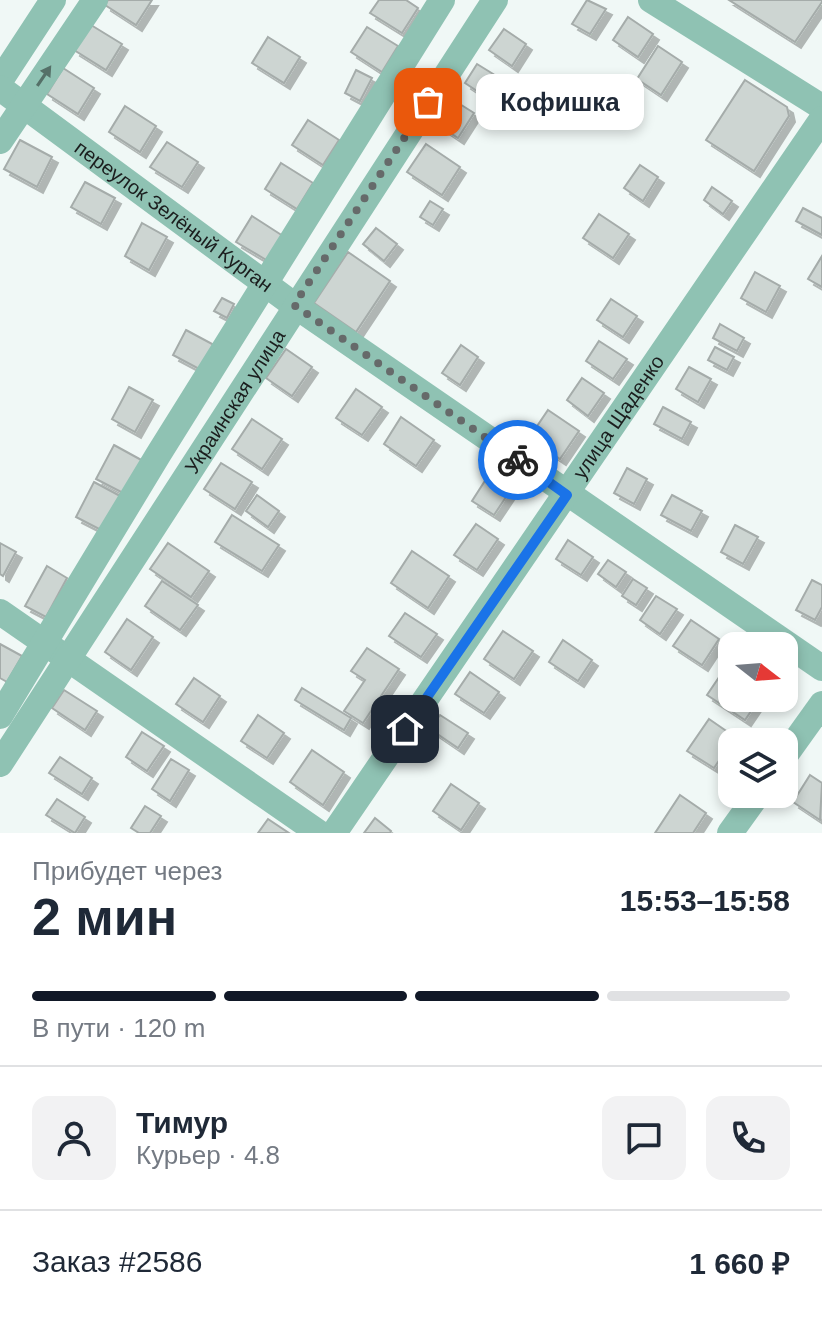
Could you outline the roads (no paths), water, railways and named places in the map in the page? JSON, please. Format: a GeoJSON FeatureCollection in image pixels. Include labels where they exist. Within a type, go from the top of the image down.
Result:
{"type":"FeatureCollection","features":[{"type":"Feature","properties":{"kind":"street"},"geometry":{"type":"LineString","coordinates":[[0,81],[53,0]]}},
{"type":"Feature","properties":{"kind":"street"},"geometry":{"type":"LineString","coordinates":[[0,141],[95,0]]}},
{"type":"Feature","properties":{"kind":"street","name":"Украинская улица"},"geometry":{"type":"LineString","coordinates":[[0,716],[442,0]]}},
{"type":"Feature","properties":{"kind":"street","name":"Украинская улица"},"geometry":{"type":"LineString","coordinates":[[0,764],[294,305],[495,0]]}},
{"type":"Feature","properties":{"kind":"street"},"geometry":{"type":"LineString","coordinates":[[651,0],[822,107]]}},
{"type":"Feature","properties":{"kind":"street","name":"переулок Зелёный Курган"},"geometry":{"type":"LineString","coordinates":[[0,88],[294,305],[822,668]]}},
{"type":"Feature","properties":{"kind":"street","name":"улица Щаденко"},"geometry":{"type":"LineString","coordinates":[[334,833],[822,119]]}},
{"type":"Feature","properties":{"kind":"street"},"geometry":{"type":"LineString","coordinates":[[0,612],[319,833]]}},
{"type":"Feature","properties":{"kind":"street"},"geometry":{"type":"LineString","coordinates":[[798,737],[822,704]]}},
{"type":"Feature","properties":{"kind":"street"},"geometry":{"type":"LineString","coordinates":[[730,833],[748,808]]}},
{"type":"Feature","properties":{"kind":"place","name":"Кофишка"},"geometry":{"type":"Point","coordinates":[428,102]}}]}
